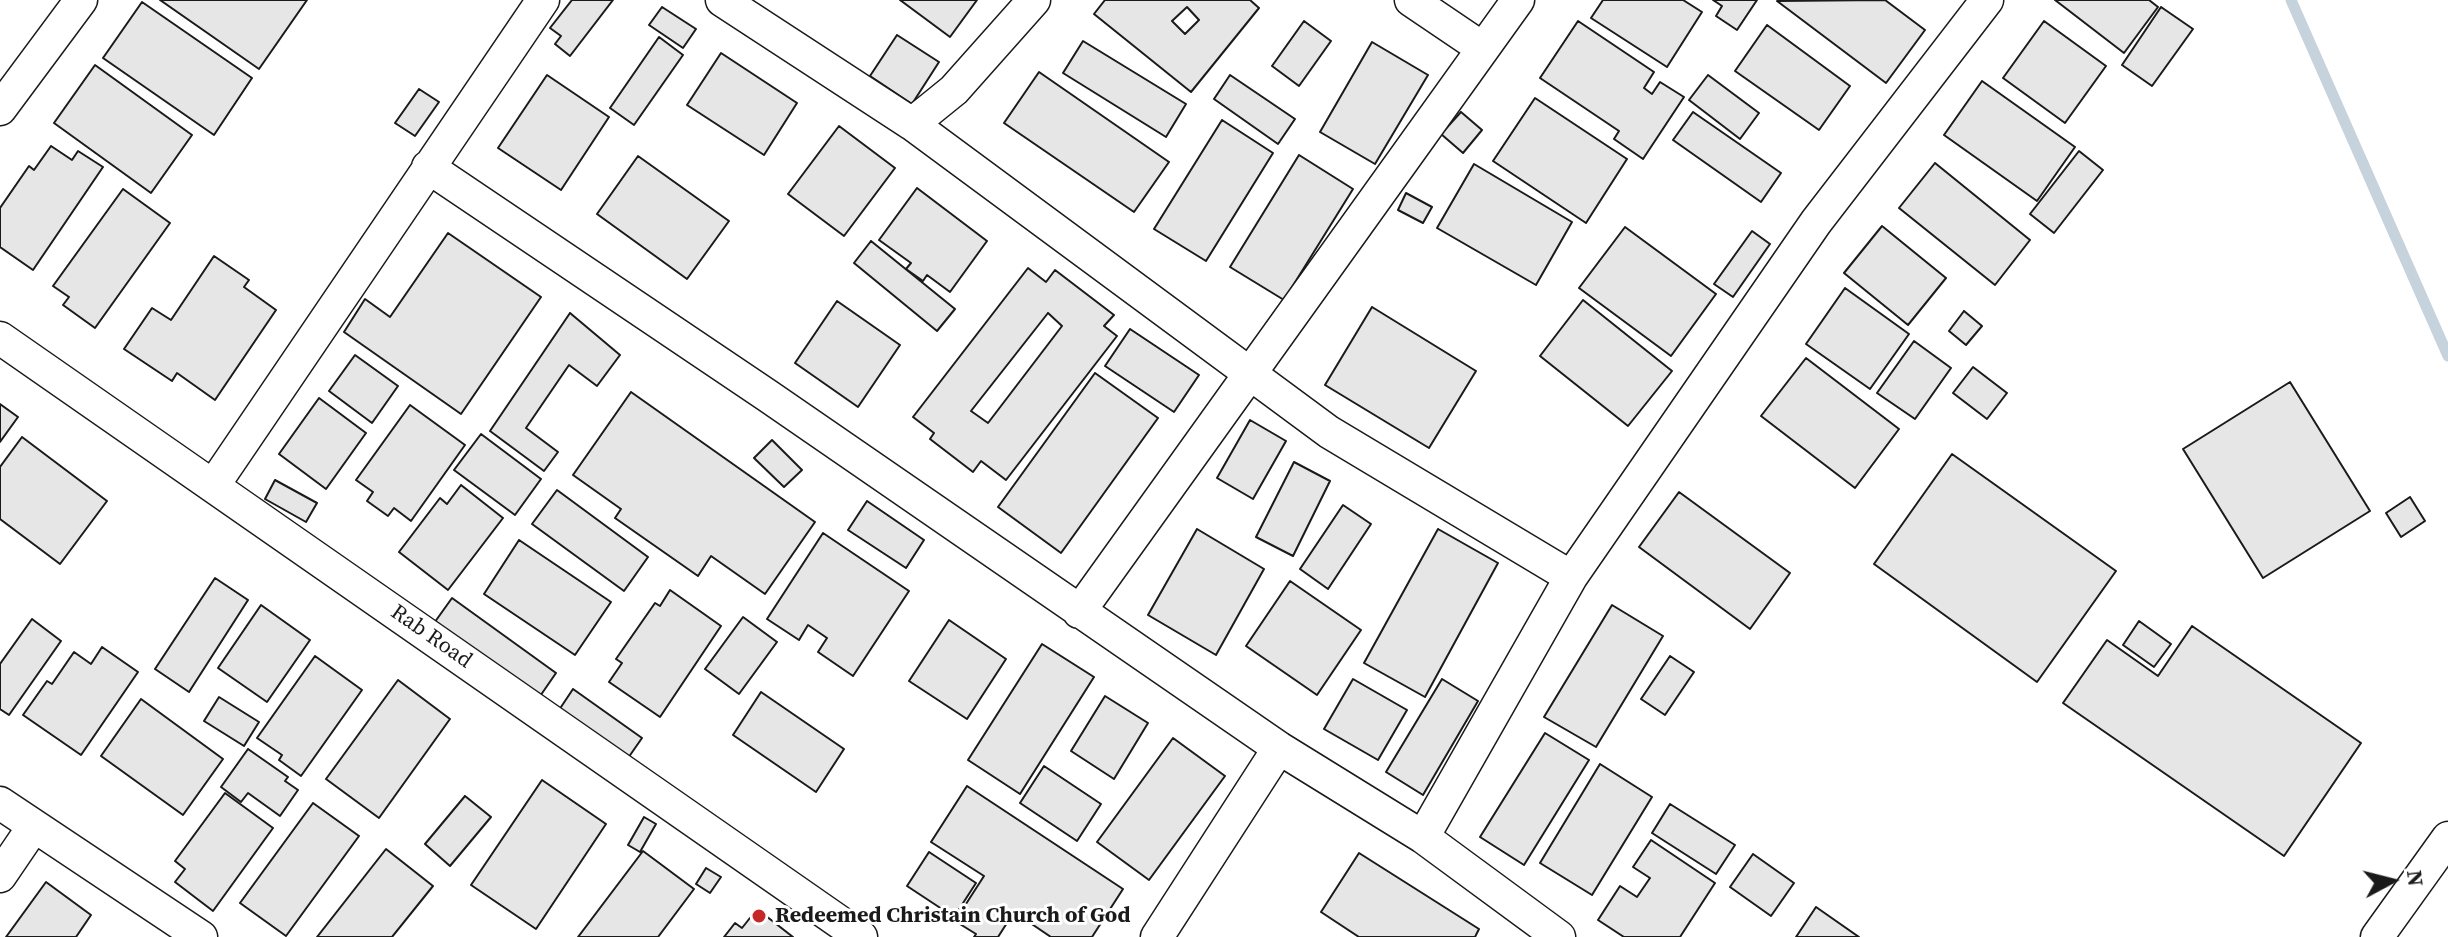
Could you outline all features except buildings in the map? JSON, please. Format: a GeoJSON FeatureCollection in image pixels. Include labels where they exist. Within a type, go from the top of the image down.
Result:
{"type":"FeatureCollection","features":[{"type":"Feature","properties":{"kind":"street"},"geometry":{"type":"LineString","coordinates":[[0,109],[81,0]]}},
{"type":"Feature","properties":{"kind":"street"},"geometry":{"type":"LineString","coordinates":[[213,486],[543,0]]}},
{"type":"Feature","properties":{"kind":"street"},"geometry":{"type":"LineString","coordinates":[[722,0],[912,124],[1250,377],[1329,432],[1571,577]]}},
{"type":"Feature","properties":{"kind":"street"},"geometry":{"type":"LineString","coordinates":[[912,124],[954,90],[1034,0]]}},
{"type":"Feature","properties":{"kind":"street"},"geometry":{"type":"LineString","coordinates":[[1411,0],[1482,48]]}},
{"type":"Feature","properties":{"kind":"street"},"geometry":{"type":"LineString","coordinates":[[1079,612],[1518,0]]}},
{"type":"Feature","properties":{"kind":"street"},"geometry":{"type":"LineString","coordinates":[[1423,837],[1571,577],[1816,222],[1987,0]]}},
{"type":"Feature","properties":{"kind":"street"},"geometry":{"type":"LineString","coordinates":[[428,167],[768,396],[1279,748],[1423,837],[1559,937]]}},
{"type":"Feature","properties":{"kind":"street","name":"Rab Road"},"geometry":{"type":"LineString","coordinates":[[0,338],[861,937]]}},
{"type":"Feature","properties":{"kind":"street"},"geometry":{"type":"LineString","coordinates":[[1157,937],[1279,748]]}},
{"type":"Feature","properties":{"kind":"street"},"geometry":{"type":"LineString","coordinates":[[0,803],[201,937]]}},
{"type":"Feature","properties":{"kind":"street"},"geometry":{"type":"LineString","coordinates":[[0,876],[34,826]]}},
{"type":"Feature","properties":{"kind":"street"},"geometry":{"type":"LineString","coordinates":[[2377,937],[2448,838]]}},
{"type":"Feature","properties":{"kind":"waterway"},"geometry":{"type":"LineString","coordinates":[[2291,0],[2448,356]]}},
{"type":"Feature","properties":{"kind":"place","name":"Redeemed Christain Church of God"},"geometry":{"type":"Point","coordinates":[759,916]}}]}
